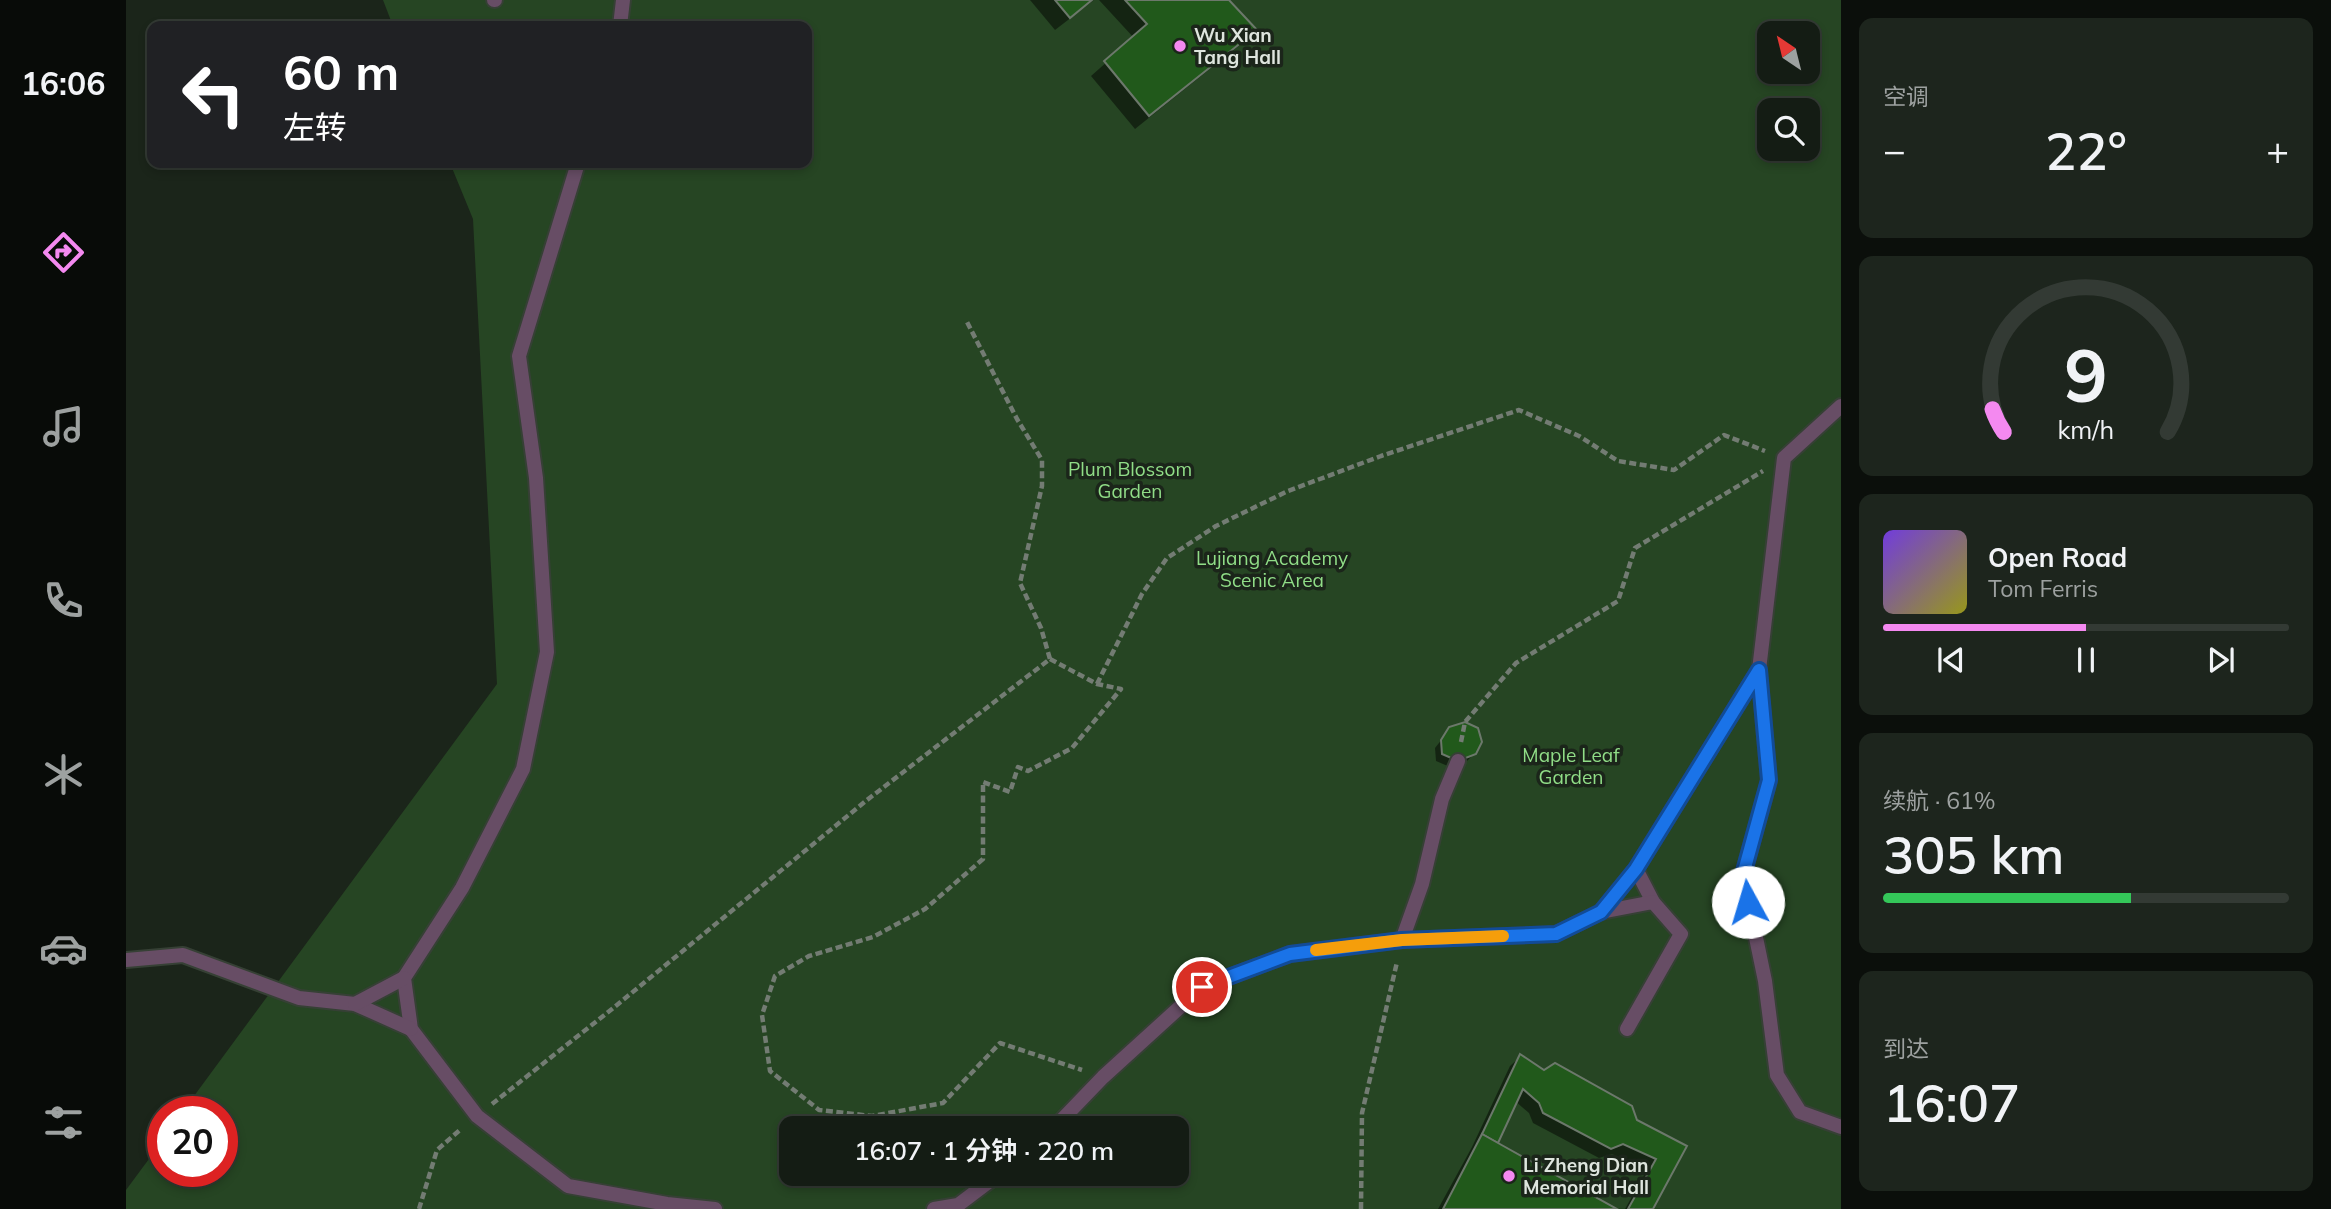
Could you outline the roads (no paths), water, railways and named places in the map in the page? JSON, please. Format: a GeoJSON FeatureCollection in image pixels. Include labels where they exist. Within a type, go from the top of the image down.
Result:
{"type":"FeatureCollection","features":[{"type":"Feature","properties":{"kind":"lane"},"geometry":{"type":"LineString","coordinates":[[621,21],[623,0]]}},
{"type":"Feature","properties":{"kind":"lane"},"geometry":{"type":"LineString","coordinates":[[355,1004],[404,978],[462,888],[523,769],[547,652],[536,478],[519,356],[576,168]]}},
{"type":"Feature","properties":{"kind":"lane"},"geometry":{"type":"LineString","coordinates":[[1841,406],[1784,458],[1759,670],[1769,780],[1743,875],[1765,981],[1777,1075],[1800,1112],[1841,1127]]}},
{"type":"Feature","properties":{"kind":"lane"},"geometry":{"type":"LineString","coordinates":[[1601,912],[1636,869],[1759,670]]}},
{"type":"Feature","properties":{"kind":"lane"},"geometry":{"type":"LineString","coordinates":[[1402,940],[1422,884],[1442,799],[1458,761]]}},
{"type":"Feature","properties":{"kind":"lane"},"geometry":{"type":"LineString","coordinates":[[1627,1029],[1681,934],[1653,902],[1636,869]]}},
{"type":"Feature","properties":{"kind":"lane"},"geometry":{"type":"LineString","coordinates":[[1066,1116],[1103,1077],[1202,987],[1290,954],[1402,940],[1556,934],[1601,912],[1653,902]]}},
{"type":"Feature","properties":{"kind":"lane"},"geometry":{"type":"LineString","coordinates":[[126,960],[183,955],[299,998],[355,1004],[411,1030],[477,1116],[568,1186],[667,1204],[715,1209]]}},
{"type":"Feature","properties":{"kind":"lane"},"geometry":{"type":"LineString","coordinates":[[404,978],[411,1030]]}},
{"type":"Feature","properties":{"kind":"lane"},"geometry":{"type":"LineString","coordinates":[[934,1209],[958,1205],[983,1186]]}},
{"type":"Feature","properties":{"kind":"place","name":"Wu Xian Tang Hall"},"geometry":{"type":"Point","coordinates":[1180,46]}},
{"type":"Feature","properties":{"kind":"place","name":"Li Zheng Dian Memorial Hall"},"geometry":{"type":"Point","coordinates":[1509,1176]}},
{"type":"Feature","properties":{"kind":"park label","name":"Plum Blossom Garden"},"geometry":{"type":"Point","coordinates":[1130,480]}},
{"type":"Feature","properties":{"kind":"park label","name":"Lujiang Academy Scenic Area"},"geometry":{"type":"Point","coordinates":[1272,569]}},
{"type":"Feature","properties":{"kind":"park label","name":"Maple Leaf Garden"},"geometry":{"type":"Point","coordinates":[1571,766]}}]}
